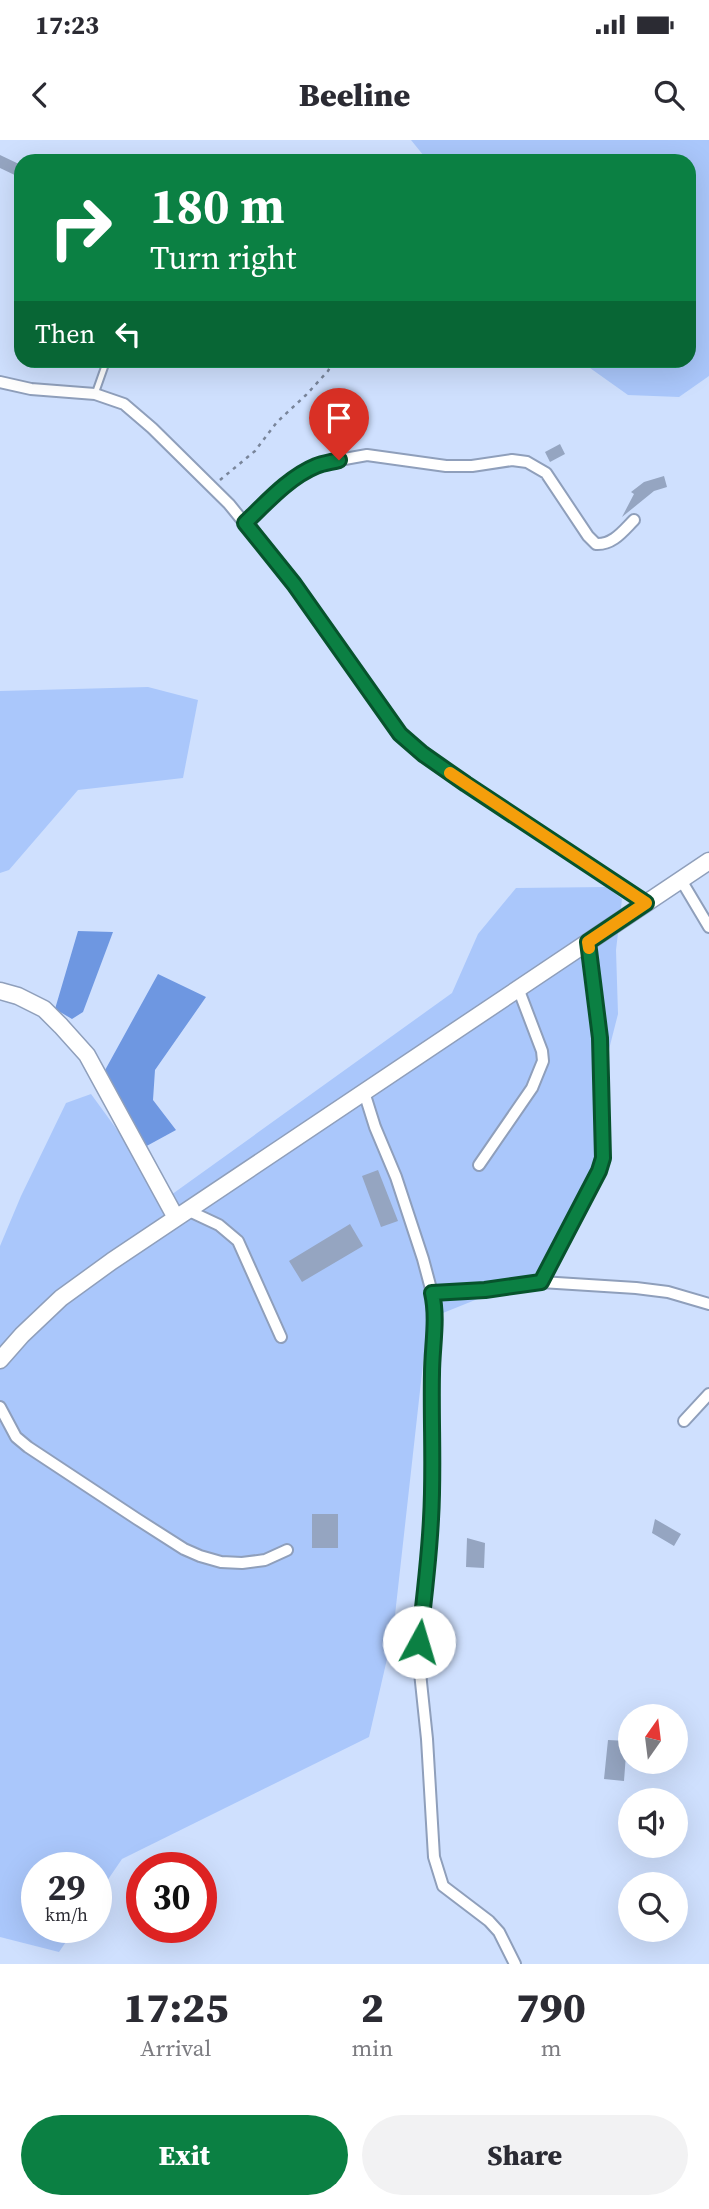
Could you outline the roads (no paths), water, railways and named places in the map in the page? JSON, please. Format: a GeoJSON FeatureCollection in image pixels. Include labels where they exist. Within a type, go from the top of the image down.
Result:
{"type":"FeatureCollection","features":[{"type":"Feature","properties":{"kind":"street"},"geometry":{"type":"LineString","coordinates":[[0,382],[31,389],[95,394],[124,404],[212,487],[245,523],[294,584],[400,734],[423,754],[476,791],[646,903]]}},
{"type":"Feature","properties":{"kind":"street"},"geometry":{"type":"LineString","coordinates":[[245,523],[286,485],[316,466],[367,456],[446,466],[472,466],[512,460],[527,462],[546,473],[596,544],[604,545],[614,540],[634,520]]}},
{"type":"Feature","properties":{"kind":"street"},"geometry":{"type":"LineString","coordinates":[[0,1360],[61,1298],[709,861]]}},
{"type":"Feature","properties":{"kind":"street"},"geometry":{"type":"LineString","coordinates":[[681,880],[709,927]]}},
{"type":"Feature","properties":{"kind":"street"},"geometry":{"type":"LineString","coordinates":[[541,1282],[599,1171],[603,1158],[600,1038],[588,942]]}},
{"type":"Feature","properties":{"kind":"street"},"geometry":{"type":"LineString","coordinates":[[479,1165],[532,1088],[544,1061],[518,988]]}},
{"type":"Feature","properties":{"kind":"street"},"geometry":{"type":"LineString","coordinates":[[0,991],[18,996],[44,1009],[87,1055],[182,1214],[219,1225],[239,1241],[281,1336]]}},
{"type":"Feature","properties":{"kind":"street"},"geometry":{"type":"LineString","coordinates":[[363,1092],[396,1177],[435,1304],[432,1517],[419,1662],[434,1857],[443,1886],[489,1920],[499,1932],[515,1964]]}},
{"type":"Feature","properties":{"kind":"street"},"geometry":{"type":"LineString","coordinates":[[432,1293],[485,1290],[541,1282],[636,1287],[668,1292],[709,1304]]}},
{"type":"Feature","properties":{"kind":"street"},"geometry":{"type":"LineString","coordinates":[[684,1421],[709,1394]]}},
{"type":"Feature","properties":{"kind":"street"},"geometry":{"type":"LineString","coordinates":[[0,1407],[16,1437],[27,1447],[184,1549],[221,1562],[242,1563],[265,1560],[287,1550]]}},
{"type":"Feature","properties":{"kind":"lane"},"geometry":{"type":"LineString","coordinates":[[95,394],[104,368]]}}]}
